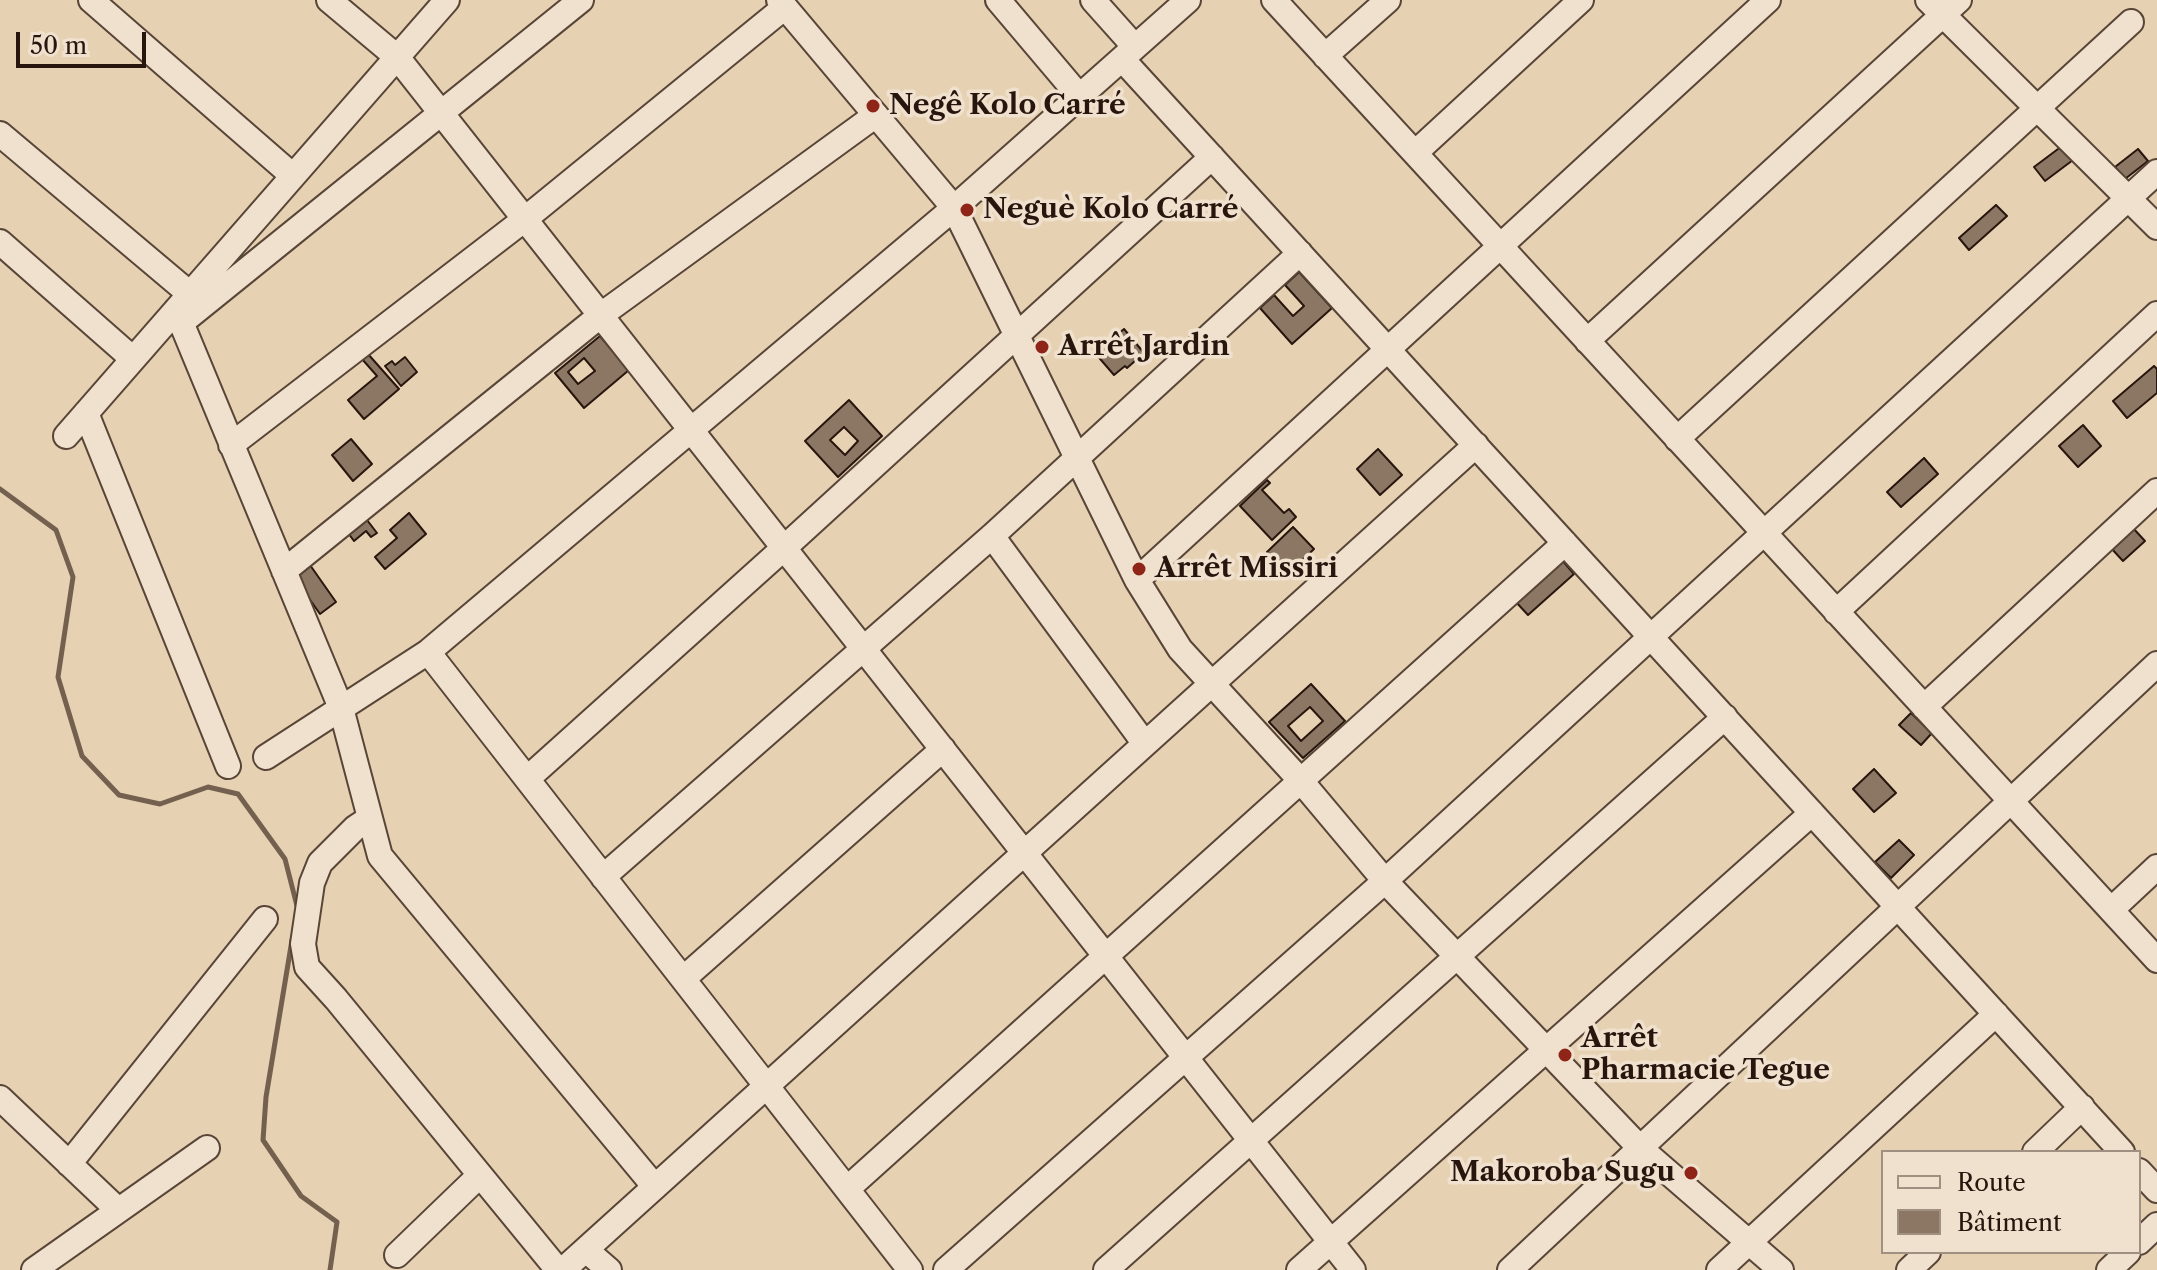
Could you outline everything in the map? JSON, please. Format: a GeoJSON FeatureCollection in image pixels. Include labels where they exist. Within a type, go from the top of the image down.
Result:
{"type":"FeatureCollection","features":[{"type":"Feature","properties":{"kind":"street"},"geometry":{"type":"LineString","coordinates":[[91,0],[293,176]]}},
{"type":"Feature","properties":{"kind":"street"},"geometry":{"type":"LineString","coordinates":[[329,0],[397,57],[1353,1270]]}},
{"type":"Feature","properties":{"kind":"street"},"geometry":{"type":"LineString","coordinates":[[66,436],[133,359],[182,309],[447,0]]}},
{"type":"Feature","properties":{"kind":"street"},"geometry":{"type":"LineString","coordinates":[[182,309],[441,113],[581,0]]}},
{"type":"Feature","properties":{"kind":"street"},"geometry":{"type":"LineString","coordinates":[[998,0],[1080,97]]}},
{"type":"Feature","properties":{"kind":"street"},"geometry":{"type":"LineString","coordinates":[[1093,0],[1128,53],[1212,157],[2120,1150]]}},
{"type":"Feature","properties":{"kind":"street"},"geometry":{"type":"LineString","coordinates":[[266,757],[428,652],[954,208],[1188,0]]}},
{"type":"Feature","properties":{"kind":"street"},"geometry":{"type":"LineString","coordinates":[[1274,0],[2157,960]]}},
{"type":"Feature","properties":{"kind":"street"},"geometry":{"type":"LineString","coordinates":[[1325,56],[1388,0]]}},
{"type":"Feature","properties":{"kind":"street"},"geometry":{"type":"LineString","coordinates":[[1415,153],[1581,0]]}},
{"type":"Feature","properties":{"kind":"street"},"geometry":{"type":"LineString","coordinates":[[1137,580],[1768,0]]}},
{"type":"Feature","properties":{"kind":"street"},"geometry":{"type":"LineString","coordinates":[[231,445],[525,219],[782,4],[954,208],[1137,580],[1180,649],[1301,781],[1385,881],[1640,1148],[1781,1270]]}},
{"type":"Feature","properties":{"kind":"street"},"geometry":{"type":"LineString","coordinates":[[1587,341],[1944,5],[2037,108],[2157,227]]}},
{"type":"Feature","properties":{"kind":"street"},"geometry":{"type":"LineString","coordinates":[[1677,439],[2131,22]]}},
{"type":"Feature","properties":{"kind":"street"},"geometry":{"type":"LineString","coordinates":[[284,571],[601,315],[876,115]]}},
{"type":"Feature","properties":{"kind":"street"},"geometry":{"type":"LineString","coordinates":[[0,134],[182,309],[231,445],[341,708],[380,856],[655,1187]]}},
{"type":"Feature","properties":{"kind":"street"},"geometry":{"type":"LineString","coordinates":[[527,779],[1212,157]]}},
{"type":"Feature","properties":{"kind":"street"},"geometry":{"type":"LineString","coordinates":[[946,1270],[1385,881],[2157,172]]}},
{"type":"Feature","properties":{"kind":"street"},"geometry":{"type":"LineString","coordinates":[[0,242],[133,359]]}},
{"type":"Feature","properties":{"kind":"street"},"geometry":{"type":"LineString","coordinates":[[603,877],[992,536],[1300,253]]}},
{"type":"Feature","properties":{"kind":"street"},"geometry":{"type":"LineString","coordinates":[[1836,612],[2157,314]]}},
{"type":"Feature","properties":{"kind":"street"},"geometry":{"type":"LineString","coordinates":[[86,413],[228,766]]}},
{"type":"Feature","properties":{"kind":"street"},"geometry":{"type":"LineString","coordinates":[[370,818],[355,828],[320,863],[312,883],[303,944],[307,967],[561,1270],[1476,445]]}},
{"type":"Feature","properties":{"kind":"street"},"geometry":{"type":"LineString","coordinates":[[1924,707],[2157,491]]}},
{"type":"Feature","properties":{"kind":"street"},"geometry":{"type":"LineString","coordinates":[[992,536],[1145,744]]}},
{"type":"Feature","properties":{"kind":"street"},"geometry":{"type":"LineString","coordinates":[[847,1189],[1565,543]]}},
{"type":"Feature","properties":{"kind":"street"},"geometry":{"type":"LineString","coordinates":[[428,652],[910,1270]]}},
{"type":"Feature","properties":{"kind":"street"},"geometry":{"type":"LineString","coordinates":[[1510,1270],[2157,664]]}},
{"type":"Feature","properties":{"kind":"street"},"geometry":{"type":"LineString","coordinates":[[1106,1270],[1725,717]]}},
{"type":"Feature","properties":{"kind":"street"},"geometry":{"type":"LineString","coordinates":[[683,979],[943,749]]}},
{"type":"Feature","properties":{"kind":"street"},"geometry":{"type":"LineString","coordinates":[[1299,1270],[1812,813]]}},
{"type":"Feature","properties":{"kind":"street"},"geometry":{"type":"LineString","coordinates":[[2111,910],[2157,867]]}},
{"type":"Feature","properties":{"kind":"street"},"geometry":{"type":"LineString","coordinates":[[69,1164],[265,919]]}},
{"type":"Feature","properties":{"kind":"street"},"geometry":{"type":"LineString","coordinates":[[1719,1270],[1996,1014]]}},
{"type":"Feature","properties":{"kind":"street"},"geometry":{"type":"LineString","coordinates":[[0,1098],[118,1210]]}},
{"type":"Feature","properties":{"kind":"street"},"geometry":{"type":"LineString","coordinates":[[2037,1150],[2082,1107]]}},
{"type":"Feature","properties":{"kind":"street"},"geometry":{"type":"LineString","coordinates":[[34,1270],[207,1148]]}},
{"type":"Feature","properties":{"kind":"street"},"geometry":{"type":"LineString","coordinates":[[2141,1173],[2157,1190]]}},
{"type":"Feature","properties":{"kind":"street"},"geometry":{"type":"LineString","coordinates":[[397,1255],[480,1175]]}},
{"type":"Feature","properties":{"kind":"street"},"geometry":{"type":"LineString","coordinates":[[2141,1240],[2157,1225]]}},
{"type":"Feature","properties":{"kind":"street"},"geometry":{"type":"LineString","coordinates":[[586,1250],[609,1270]]}},
{"type":"Feature","properties":{"kind":"street"},"geometry":{"type":"LineString","coordinates":[[1909,1270],[1926,1254]]}},
{"type":"Feature","properties":{"kind":"street"},"geometry":{"type":"LineString","coordinates":[[2109,1270],[2126,1254]]}},
{"type":"Feature","properties":{"kind":"building"},"geometry":{"type":"Polygon","coordinates":[[[2062,146],[2073,160],[2045,181],[2034,167],[2062,146]]]}},
{"type":"Feature","properties":{"kind":"building"},"geometry":{"type":"Polygon","coordinates":[[[2138,149],[2148,161],[2125,179],[2115,167],[2138,149]]]}},
{"type":"Feature","properties":{"kind":"building"},"geometry":{"type":"Polygon","coordinates":[[[1996,205],[2007,216],[1969,250],[1959,238],[1996,205]]]}},
{"type":"Feature","properties":{"kind":"building"},"geometry":{"type":"Polygon","coordinates":[[[1299,272],[1332,308],[1292,344],[1260,308],[1274,295],[1293,316],[1304,306],[1285,285],[1299,272]]]}},
{"type":"Feature","properties":{"kind":"building"},"geometry":{"type":"Polygon","coordinates":[[[1124,329],[1144,353],[1114,375],[1095,353],[1124,329]]]}},
{"type":"Feature","properties":{"kind":"building"},"geometry":{"type":"Polygon","coordinates":[[[600,336],[629,370],[584,408],[555,373],[600,336]],[[584,358],[568,372],[578,384],[595,371],[584,358]]]}},
{"type":"Feature","properties":{"kind":"building"},"geometry":{"type":"Polygon","coordinates":[[[368,354],[399,389],[364,419],[348,400],[377,376],[362,359],[368,354]]]}},
{"type":"Feature","properties":{"kind":"building"},"geometry":{"type":"Polygon","coordinates":[[[405,357],[417,372],[401,386],[385,366],[392,361],[395,365],[405,357]]]}},
{"type":"Feature","properties":{"kind":"building"},"geometry":{"type":"Polygon","coordinates":[[[2154,366],[2157,369],[2157,393],[2127,418],[2113,401],[2154,366]]]}},
{"type":"Feature","properties":{"kind":"building"},"geometry":{"type":"Polygon","coordinates":[[[849,400],[882,436],[838,477],[805,441],[849,400]],[[844,427],[830,440],[845,455],[858,441],[844,427]]]}},
{"type":"Feature","properties":{"kind":"building"},"geometry":{"type":"Polygon","coordinates":[[[2083,425],[2101,446],[2078,467],[2059,446],[2083,425]]]}},
{"type":"Feature","properties":{"kind":"building"},"geometry":{"type":"Polygon","coordinates":[[[351,439],[372,464],[353,481],[332,455],[351,439]]]}},
{"type":"Feature","properties":{"kind":"building"},"geometry":{"type":"Polygon","coordinates":[[[1378,449],[1402,475],[1380,495],[1357,469],[1378,449]]]}},
{"type":"Feature","properties":{"kind":"building"},"geometry":{"type":"Polygon","coordinates":[[[1924,458],[1938,474],[1901,507],[1887,492],[1924,458]]]}},
{"type":"Feature","properties":{"kind":"building"},"geometry":{"type":"Polygon","coordinates":[[[1267,480],[1270,483],[1262,490],[1284,513],[1289,509],[1296,517],[1272,540],[1240,506],[1267,480]]]}},
{"type":"Feature","properties":{"kind":"building"},"geometry":{"type":"Polygon","coordinates":[[[409,513],[426,534],[385,569],[375,557],[397,538],[390,530],[409,513]]]}},
{"type":"Feature","properties":{"kind":"building"},"geometry":{"type":"Polygon","coordinates":[[[367,520],[377,533],[371,537],[366,531],[354,541],[348,533],[367,520]]]}},
{"type":"Feature","properties":{"kind":"building"},"geometry":{"type":"Polygon","coordinates":[[[1293,527],[1314,549],[1288,574],[1267,552],[1293,527]]]}},
{"type":"Feature","properties":{"kind":"building"},"geometry":{"type":"Polygon","coordinates":[[[2133,528],[2145,541],[2123,561],[2111,548],[2133,528]]]}},
{"type":"Feature","properties":{"kind":"building"},"geometry":{"type":"Polygon","coordinates":[[[1562,560],[1574,574],[1528,615],[1515,601],[1562,560]]]}},
{"type":"Feature","properties":{"kind":"building"},"geometry":{"type":"Polygon","coordinates":[[[310,565],[336,602],[320,614],[294,577],[310,565]]]}},
{"type":"Feature","properties":{"kind":"building"},"geometry":{"type":"Polygon","coordinates":[[[1311,684],[1345,721],[1303,758],[1269,722],[1311,684]],[[1310,707],[1288,726],[1301,741],[1323,721],[1310,707]]]}},
{"type":"Feature","properties":{"kind":"building"},"geometry":{"type":"Polygon","coordinates":[[[1911,713],[1932,733],[1921,745],[1899,725],[1911,713]]]}},
{"type":"Feature","properties":{"kind":"building"},"geometry":{"type":"Polygon","coordinates":[[[1874,769],[1896,793],[1874,812],[1853,789],[1874,769]]]}},
{"type":"Feature","properties":{"kind":"building"},"geometry":{"type":"Polygon","coordinates":[[[1899,840],[1914,855],[1891,878],[1875,862],[1899,840]]]}},
{"type":"Feature","properties":{"kind":"waterway"},"geometry":{"type":"LineString","coordinates":[[0,489],[56,530],[73,577],[58,677],[82,756],[119,795],[160,804],[208,787],[238,794],[285,859],[297,906]]}},
{"type":"Feature","properties":{"kind":"waterway"},"geometry":{"type":"LineString","coordinates":[[292,940],[266,1097],[263,1140],[301,1196],[337,1222],[330,1270]]}},
{"type":"Feature","properties":{"kind":"place","name":"Negê Kolo Carré"},"geometry":{"type":"Point","coordinates":[873,106]}},
{"type":"Feature","properties":{"kind":"place","name":"Neguè Kolo Carré"},"geometry":{"type":"Point","coordinates":[967,210]}},
{"type":"Feature","properties":{"kind":"place","name":"Arrêt Jardin"},"geometry":{"type":"Point","coordinates":[1042,347]}},
{"type":"Feature","properties":{"kind":"place","name":"Arrêt Missiri"},"geometry":{"type":"Point","coordinates":[1139,569]}},
{"type":"Feature","properties":{"kind":"place","name":"Arrêt Pharmacie Tegue"},"geometry":{"type":"Point","coordinates":[1565,1055]}},
{"type":"Feature","properties":{"kind":"place","name":"Makoroba Sugu"},"geometry":{"type":"Point","coordinates":[1691,1173]}}]}
